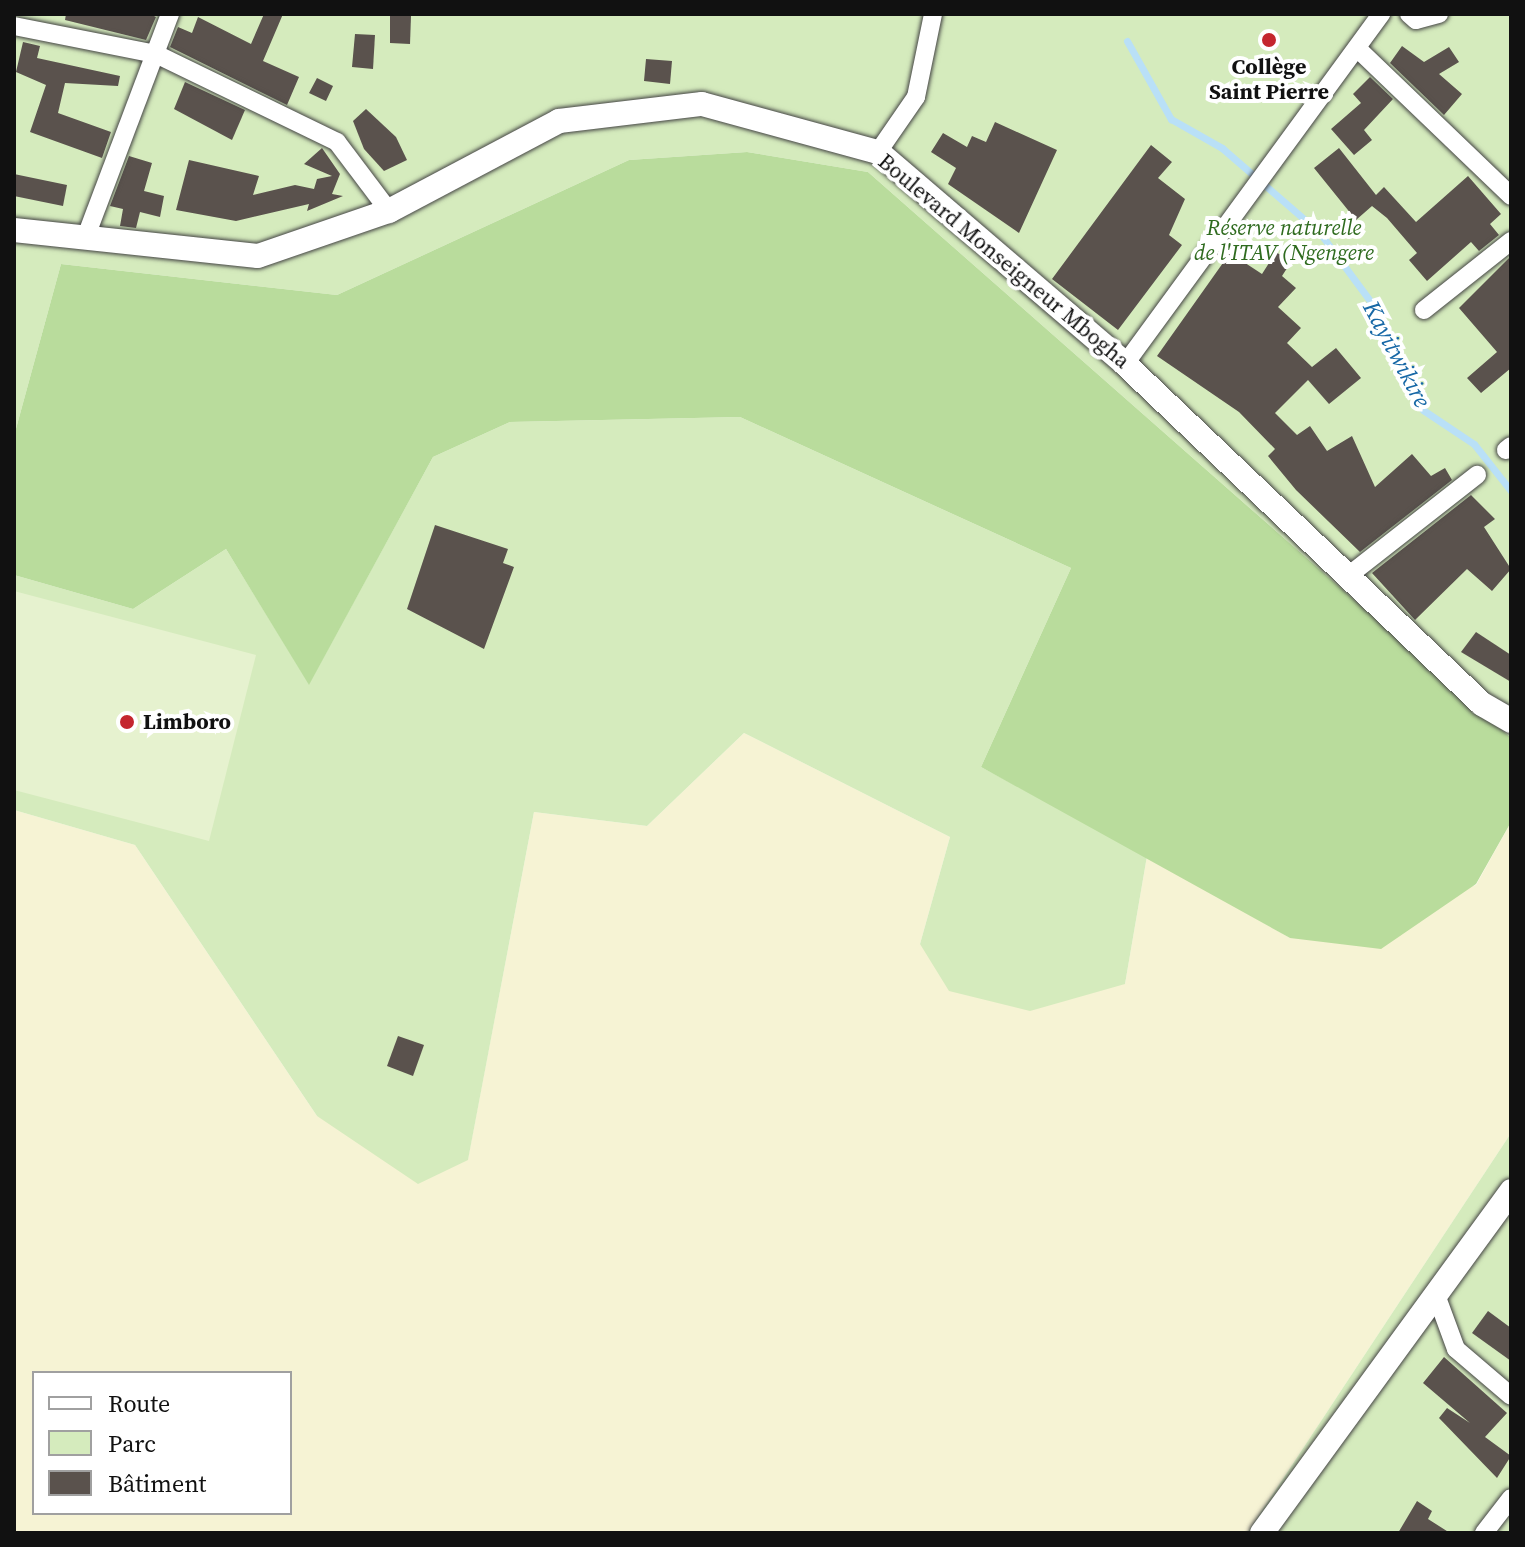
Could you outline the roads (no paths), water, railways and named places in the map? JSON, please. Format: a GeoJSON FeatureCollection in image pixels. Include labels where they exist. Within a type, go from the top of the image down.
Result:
{"type":"FeatureCollection","features":[{"type":"Feature","properties":{"kind":"street"},"geometry":{"type":"LineString","coordinates":[[85,239],[170,14]]}},
{"type":"Feature","properties":{"kind":"street"},"geometry":{"type":"LineString","coordinates":[[878,152],[916,97],[933,14]]}},
{"type":"Feature","properties":{"kind":"street"},"geometry":{"type":"LineString","coordinates":[[1125,364],[1252,184],[1360,51],[1381,14]]}},
{"type":"Feature","properties":{"kind":"street"},"geometry":{"type":"LineString","coordinates":[[1409,14],[1416,20],[1439,14]]}},
{"type":"Feature","properties":{"kind":"street"},"geometry":{"type":"LineString","coordinates":[[14,26],[156,54],[337,142],[389,211]]}},
{"type":"Feature","properties":{"kind":"street"},"geometry":{"type":"LineString","coordinates":[[1360,51],[1511,196]]}},
{"type":"Feature","properties":{"kind":"street","name":"Boulevard Monseigneur Mbogha"},"geometry":{"type":"LineString","coordinates":[[14,230],[258,256],[389,211],[575,119],[702,104],[878,152],[1125,364],[1482,704],[1511,721]]}},
{"type":"Feature","properties":{"kind":"street"},"geometry":{"type":"LineString","coordinates":[[1424,310],[1511,241]]}},
{"type":"Feature","properties":{"kind":"street"},"geometry":{"type":"LineString","coordinates":[[1348,576],[1477,475]]}},
{"type":"Feature","properties":{"kind":"street"},"geometry":{"type":"LineString","coordinates":[[1262,1533],[1438,1300],[1511,1191]]}},
{"type":"Feature","properties":{"kind":"street"},"geometry":{"type":"LineString","coordinates":[[1438,1300],[1456,1349],[1511,1396]]}},
{"type":"Feature","properties":{"kind":"street"},"geometry":{"type":"LineString","coordinates":[[1484,1533],[1511,1498]]}},
{"type":"Feature","properties":{"kind":"waterway","name":"Kayitwikire"},"geometry":{"type":"LineString","coordinates":[[1127,41],[1171,119],[1222,148],[1320,233],[1376,309],[1423,410],[1474,444],[1511,491]]}},
{"type":"Feature","properties":{"kind":"place","name":"Collège Saint Pierre"},"geometry":{"type":"Point","coordinates":[1269,40]}},
{"type":"Feature","properties":{"kind":"place","name":"Limboro"},"geometry":{"type":"Point","coordinates":[127,722]}},
{"type":"Feature","properties":{"kind":"park label","name":"Réserve naturelle de l'ITAV (Ngengere"},"geometry":{"type":"Point","coordinates":[1284,240]}}]}
